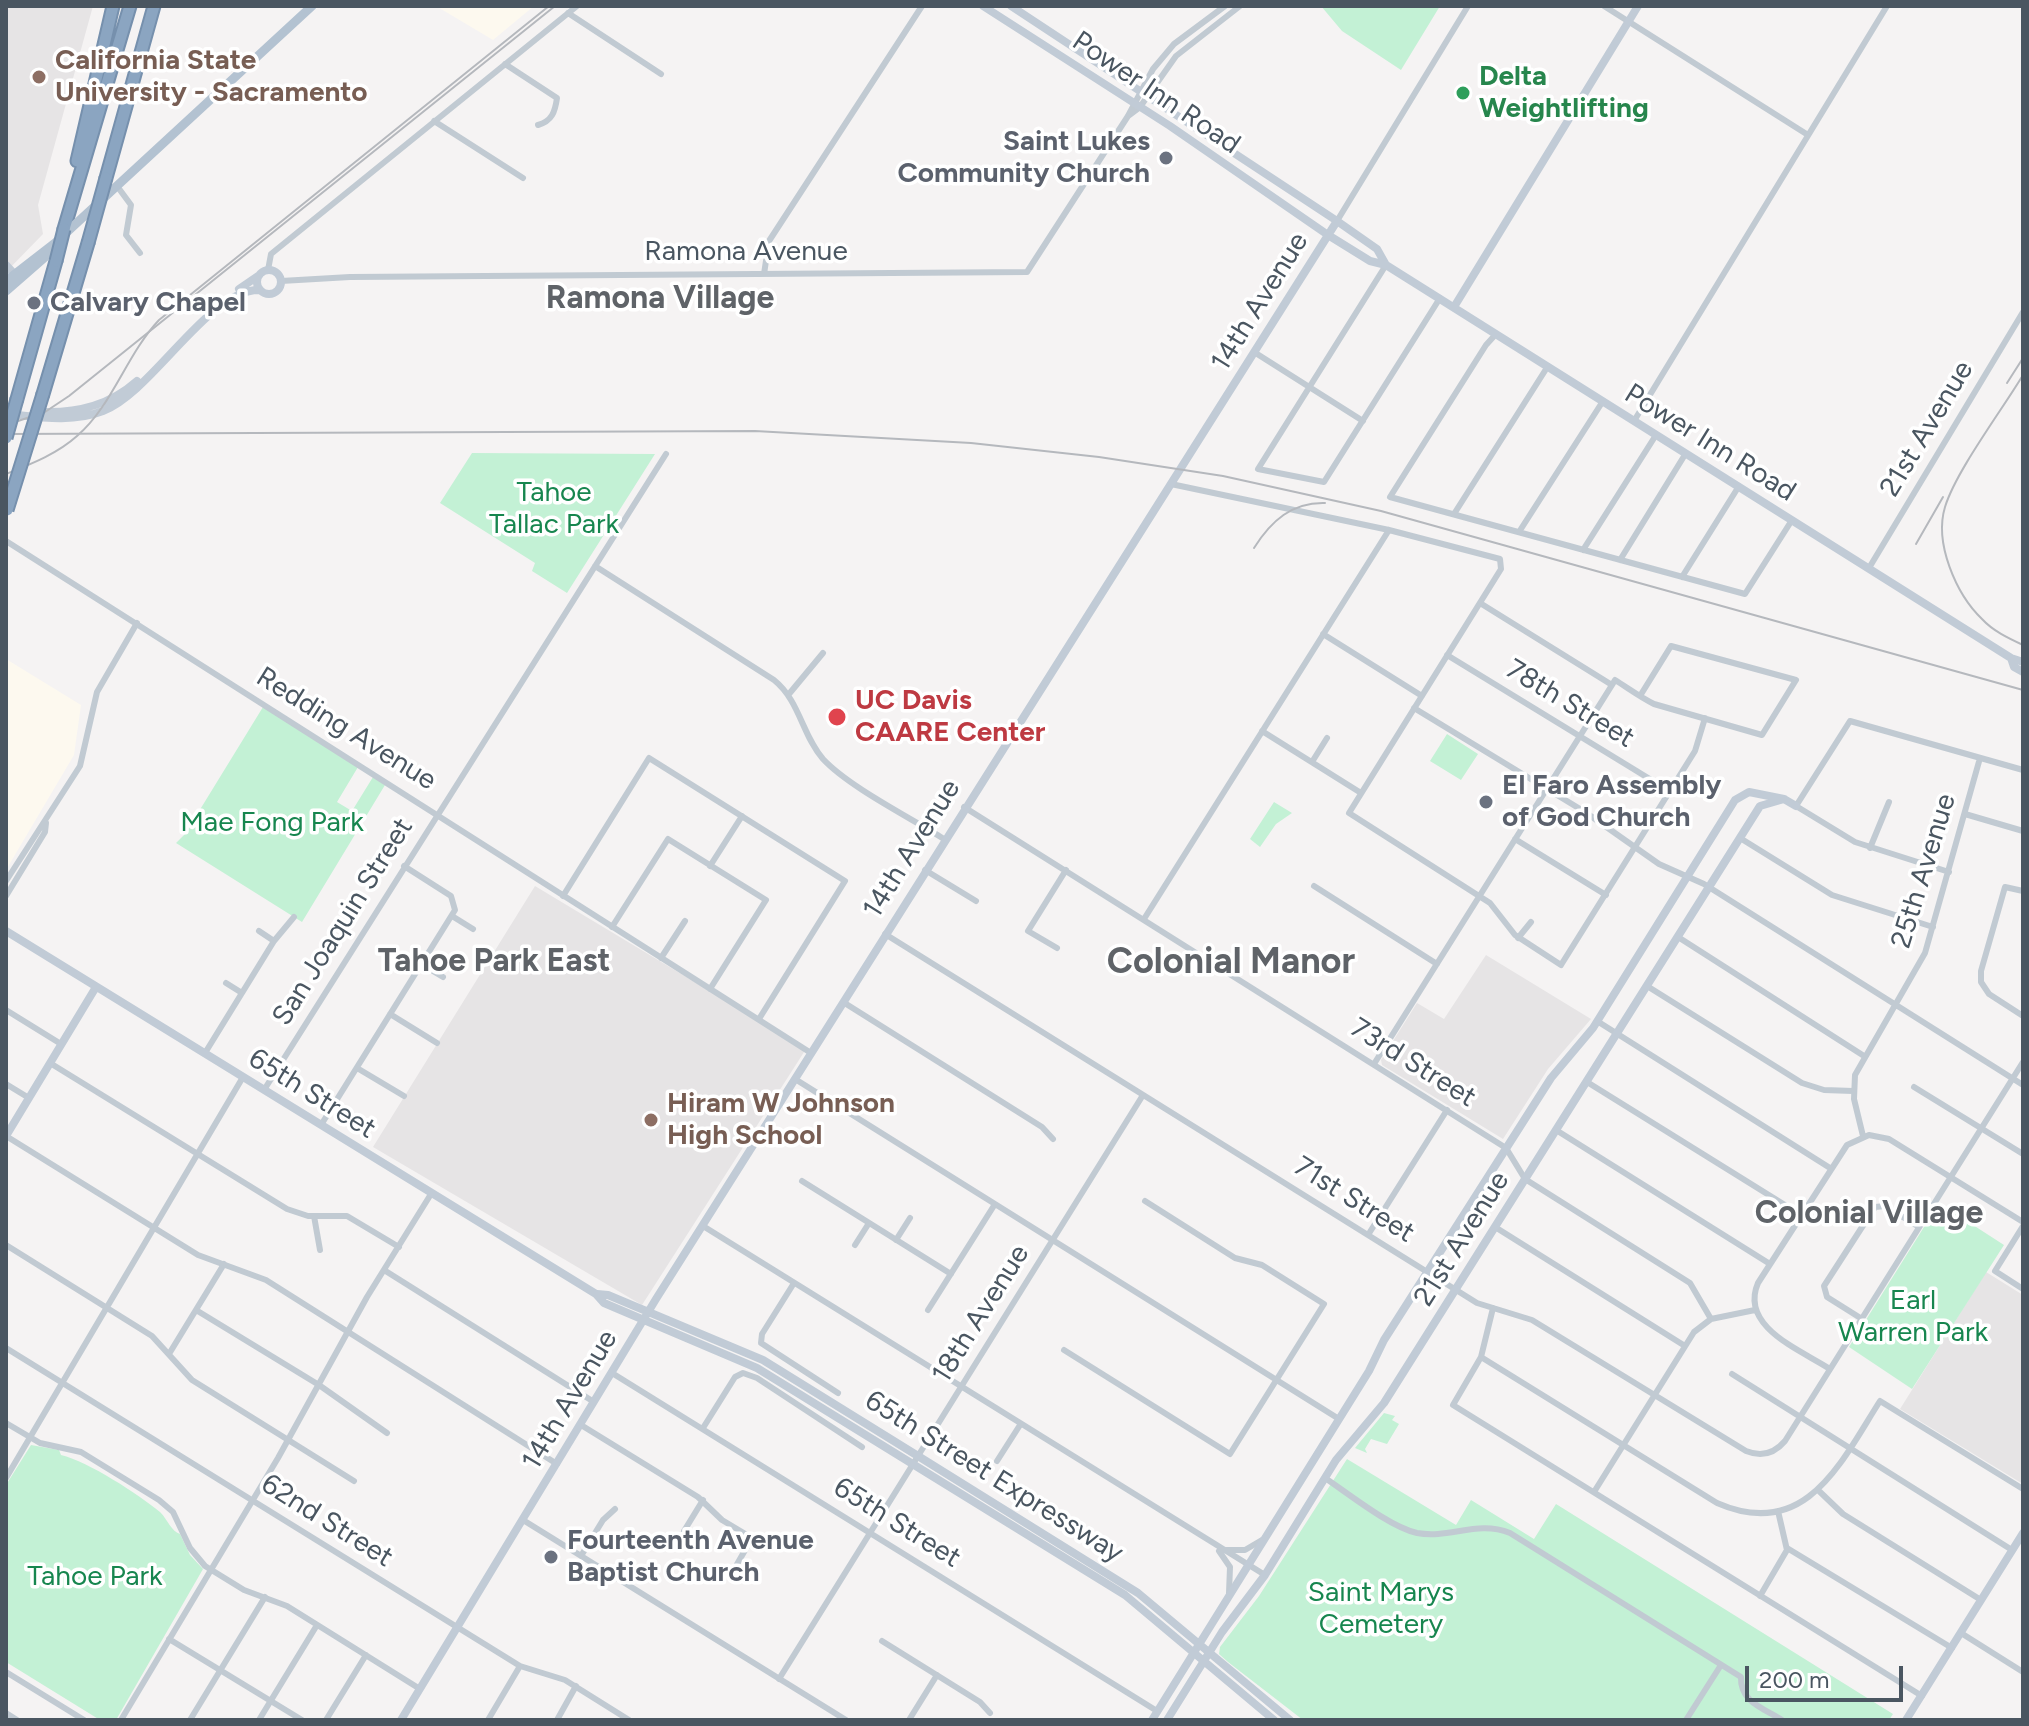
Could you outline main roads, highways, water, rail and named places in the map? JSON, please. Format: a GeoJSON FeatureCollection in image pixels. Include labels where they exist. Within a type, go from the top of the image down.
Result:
{"type":"FeatureCollection","features":[{"type":"Feature","properties":{"kind":"highway"},"geometry":{"type":"LineString","coordinates":[[71,203],[81,136],[113,6]]}},
{"type":"Feature","properties":{"kind":"highway"},"geometry":{"type":"LineString","coordinates":[[6,438],[130,6]]}},
{"type":"Feature","properties":{"kind":"highway"},"geometry":{"type":"LineString","coordinates":[[6,511],[88,243],[154,8]]}},
{"type":"Feature","properties":{"kind":"main road"},"geometry":{"type":"LineString","coordinates":[[6,291],[13,278],[53,250],[55,243],[312,6]]}},
{"type":"Feature","properties":{"kind":"main road","name":"Power Inn Road"},"geometry":{"type":"LineString","coordinates":[[983,6],[1136,104],[1328,235],[1440,298],[2011,658],[2023,662]]}},
{"type":"Feature","properties":{"kind":"main road","name":"Power Inn Road"},"geometry":{"type":"LineString","coordinates":[[1011,6],[1337,221],[1377,249],[1386,265]]}},
{"type":"Feature","properties":{"kind":"main road"},"geometry":{"type":"LineString","coordinates":[[1454,307],[1638,6]]}},
{"type":"Feature","properties":{"kind":"main road","name":"14th Avenue"},"geometry":{"type":"LineString","coordinates":[[401,1720],[646,1316],[964,807],[1337,221]]}},
{"type":"Feature","properties":{"kind":"main road"},"geometry":{"type":"LineString","coordinates":[[6,265],[13,278]]}},
{"type":"Feature","properties":{"kind":"main road","name":"Ramona Avenue"},"geometry":{"type":"LineString","coordinates":[[268,270],[276,272],[281,281],[275,293],[260,290],[241,293],[210,315],[132,393],[103,412],[60,419],[6,412],[62,412],[104,403],[133,384],[212,308],[258,276],[268,270]]}},
{"type":"Feature","properties":{"kind":"main road"},"geometry":{"type":"LineString","coordinates":[[258,276],[260,290]]}},
{"type":"Feature","properties":{"kind":"main road","name":"Power Inn Road"},"geometry":{"type":"LineString","coordinates":[[2011,658],[2014,667],[2023,672]]}},
{"type":"Feature","properties":{"kind":"main road"},"geometry":{"type":"LineString","coordinates":[[1744,794],[1784,799],[1796,806]]}},
{"type":"Feature","properties":{"kind":"main road"},"geometry":{"type":"LineString","coordinates":[[1744,794],[1754,801],[1752,819]]}},
{"type":"Feature","properties":{"kind":"main road","name":"21st Avenue"},"geometry":{"type":"LineString","coordinates":[[1152,1720],[1506,1148],[1551,1078],[1597,1021],[1731,806],[1744,794]]}},
{"type":"Feature","properties":{"kind":"main road","name":"21st Avenue"},"geometry":{"type":"LineString","coordinates":[[1167,1720],[1209,1652],[1265,1575],[1325,1478],[1384,1403],[1752,819],[1764,802],[1784,799]]}},
{"type":"Feature","properties":{"kind":"main road","name":"65th Street"},"geometry":{"type":"LineString","coordinates":[[6,931],[596,1294],[604,1303],[646,1316]]}},
{"type":"Feature","properties":{"kind":"main road"},"geometry":{"type":"LineString","coordinates":[[6,1136],[96,987]]}},
{"type":"Feature","properties":{"kind":"main road","name":"65th Street Expressway"},"geometry":{"type":"LineString","coordinates":[[646,1316],[763,1360],[1125,1595],[1274,1720]]}},
{"type":"Feature","properties":{"kind":"main road","name":"65th Street Expressway"},"geometry":{"type":"LineString","coordinates":[[916,1460],[1138,1593],[1290,1720]]}},
{"type":"Feature","properties":{"kind":"main road"},"geometry":{"type":"LineString","coordinates":[[1906,1720],[2021,1540]]}},
{"type":"Feature","properties":{"kind":"tram line"},"geometry":{"type":"LineString","coordinates":[[6,474],[52,453],[77,436],[100,410],[137,349],[159,320],[549,6]]}},
{"type":"Feature","properties":{"kind":"railway"},"geometry":{"type":"LineString","coordinates":[[6,425],[45,412],[69,396],[555,6]]}},
{"type":"Feature","properties":{"kind":"railway"},"geometry":{"type":"LineString","coordinates":[[2007,383],[2023,358]]}},
{"type":"Feature","properties":{"kind":"railway"},"geometry":{"type":"LineString","coordinates":[[2023,375],[1959,476],[1942,521],[1945,552],[1964,596],[1991,627],[2023,645]]}},
{"type":"Feature","properties":{"kind":"railway"},"geometry":{"type":"LineString","coordinates":[[6,434],[755,431],[971,443],[1099,457],[1223,476],[1381,511],[2023,690]]}},
{"type":"Feature","properties":{"kind":"railway"},"geometry":{"type":"LineString","coordinates":[[1916,544],[1943,497]]}},
{"type":"Feature","properties":{"kind":"railway"},"geometry":{"type":"LineString","coordinates":[[1254,548],[1268,529],[1284,515],[1302,506],[1325,503]]}},
{"type":"Feature","properties":{"kind":"place","name":"California State University - Sacramento"},"geometry":{"type":"Point","coordinates":[39,77]}},
{"type":"Feature","properties":{"kind":"place","name":"Delta Weightlifting"},"geometry":{"type":"Point","coordinates":[1463,93]}},
{"type":"Feature","properties":{"kind":"place","name":"Saint Lukes Community Church"},"geometry":{"type":"Point","coordinates":[1166,158]}},
{"type":"Feature","properties":{"kind":"place","name":"Calvary Chapel"},"geometry":{"type":"Point","coordinates":[34,303]}},
{"type":"Feature","properties":{"kind":"place","name":"UC Davis CAARE Center"},"geometry":{"type":"Point","coordinates":[837,717]}},
{"type":"Feature","properties":{"kind":"place","name":"El Faro Assembly of God Church"},"geometry":{"type":"Point","coordinates":[1486,802]}},
{"type":"Feature","properties":{"kind":"place","name":"Hiram W Johnson High School"},"geometry":{"type":"Point","coordinates":[651,1120]}},
{"type":"Feature","properties":{"kind":"place","name":"Fourteenth Avenue Baptist Church"},"geometry":{"type":"Point","coordinates":[551,1557]}},
{"type":"Feature","properties":{"kind":"district","name":"Ramona Village"},"geometry":{"type":"Point","coordinates":[660,299]}},
{"type":"Feature","properties":{"kind":"district","name":"Tahoe Park East"},"geometry":{"type":"Point","coordinates":[494,962]}},
{"type":"Feature","properties":{"kind":"district","name":"Colonial Manor"},"geometry":{"type":"Point","coordinates":[1231,962]}},
{"type":"Feature","properties":{"kind":"district","name":"Colonial Village"},"geometry":{"type":"Point","coordinates":[1869,1214]}},
{"type":"Feature","properties":{"kind":"park label","name":"Tahoe Tallac Park"},"geometry":{"type":"Point","coordinates":[554,509]}},
{"type":"Feature","properties":{"kind":"park label","name":"Mae Fong Park"},"geometry":{"type":"Point","coordinates":[272,823]}},
{"type":"Feature","properties":{"kind":"park label","name":"Earl Warren Park"},"geometry":{"type":"Point","coordinates":[1913,1317]}},
{"type":"Feature","properties":{"kind":"park label","name":"Tahoe Park"},"geometry":{"type":"Point","coordinates":[95,1577]}},
{"type":"Feature","properties":{"kind":"park label","name":"Saint Marys Cemetery"},"geometry":{"type":"Point","coordinates":[1381,1609]}}]}
